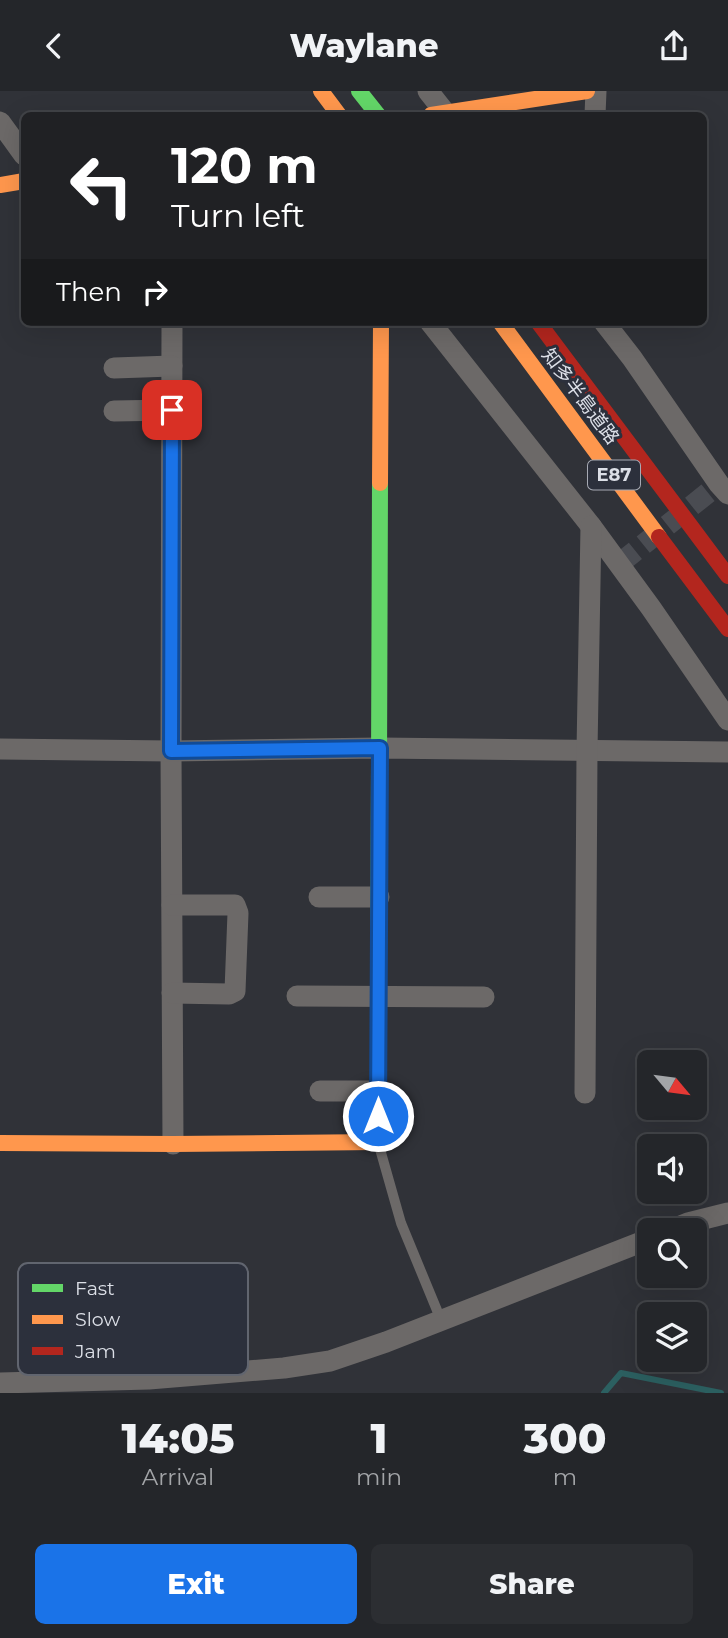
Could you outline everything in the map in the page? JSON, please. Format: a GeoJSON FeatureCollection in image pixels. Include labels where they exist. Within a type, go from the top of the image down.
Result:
{"type":"FeatureCollection","features":[{"type":"Feature","properties":{"kind":"main road"},"geometry":{"type":"LineString","coordinates":[[321,91],[338,112]]}},
{"type":"Feature","properties":{"kind":"main road"},"geometry":{"type":"LineString","coordinates":[[359,91],[376,112]]}},
{"type":"Feature","properties":{"kind":"main road"},"geometry":{"type":"LineString","coordinates":[[459,112],[587,91]]}},
{"type":"Feature","properties":{"kind":"main road"},"geometry":{"type":"LineString","coordinates":[[0,185],[21,182]]}},
{"type":"Feature","properties":{"kind":"main road"},"geometry":{"type":"LineString","coordinates":[[0,1143],[378,1142],[381,326]]}},
{"type":"Feature","properties":{"kind":"main road","name":"知多半島道路"},"geometry":{"type":"LineString","coordinates":[[503,326],[728,629]]}},
{"type":"Feature","properties":{"kind":"main road","name":"知多半島道路"},"geometry":{"type":"LineString","coordinates":[[541,326],[728,576]]}},
{"type":"Feature","properties":{"kind":"street"},"geometry":{"type":"LineString","coordinates":[[428,91],[439,112]]}},
{"type":"Feature","properties":{"kind":"street"},"geometry":{"type":"LineString","coordinates":[[595,112],[596,91]]}},
{"type":"Feature","properties":{"kind":"street"},"geometry":{"type":"LineString","coordinates":[[0,122],[21,151]]}},
{"type":"Feature","properties":{"kind":"street"},"geometry":{"type":"LineString","coordinates":[[172,326],[173,1144]]}},
{"type":"Feature","properties":{"kind":"street"},"geometry":{"type":"LineString","coordinates":[[433,326],[591,526],[728,720]]}},
{"type":"Feature","properties":{"kind":"street"},"geometry":{"type":"LineString","coordinates":[[607,326],[728,494]]}},
{"type":"Feature","properties":{"kind":"street"},"geometry":{"type":"LineString","coordinates":[[114,368],[172,366]]}},
{"type":"Feature","properties":{"kind":"street"},"geometry":{"type":"LineString","coordinates":[[114,411],[172,410]]}},
{"type":"Feature","properties":{"kind":"street"},"geometry":{"type":"LineString","coordinates":[[586,1093],[591,526]]}},
{"type":"Feature","properties":{"kind":"street"},"geometry":{"type":"LineString","coordinates":[[0,749],[171,751],[380,748],[728,752]]}},
{"type":"Feature","properties":{"kind":"street"},"geometry":{"type":"LineString","coordinates":[[319,897],[379,897]]}},
{"type":"Feature","properties":{"kind":"street"},"geometry":{"type":"LineString","coordinates":[[172,905],[234,905],[238,913],[235,991],[229,994],[172,993]]}},
{"type":"Feature","properties":{"kind":"street"},"geometry":{"type":"LineString","coordinates":[[297,996],[484,997]]}},
{"type":"Feature","properties":{"kind":"street"},"geometry":{"type":"LineString","coordinates":[[320,1091],[378,1091]]}},
{"type":"Feature","properties":{"kind":"street"},"geometry":{"type":"LineString","coordinates":[[707,1218],[728,1213]]}},
{"type":"Feature","properties":{"kind":"street"},"geometry":{"type":"LineString","coordinates":[[248,1371],[330,1361],[637,1244]]}},
{"type":"Feature","properties":{"kind":"street"},"geometry":{"type":"LineString","coordinates":[[0,1383],[198,1375]]}},
{"type":"Feature","properties":{"kind":"lane"},"geometry":{"type":"LineString","coordinates":[[378,1142],[401,1223],[441,1320]]}},
{"type":"Feature","properties":{"kind":"waterway"},"geometry":{"type":"LineString","coordinates":[[604,1393],[621,1373],[721,1393]]}},
{"type":"Feature","properties":{"kind":"tunnel"},"geometry":{"type":"LineString","coordinates":[[619,564],[719,484]]}},
{"type":"Feature","properties":{"kind":"traffic: fast"},"geometry":{"type":"LineString","coordinates":[[359,91],[376,112]]}},
{"type":"Feature","properties":{"kind":"traffic: fast"},"geometry":{"type":"LineString","coordinates":[[378,1049],[380,483]]}},
{"type":"Feature","properties":{"kind":"traffic: slow"},"geometry":{"type":"LineString","coordinates":[[321,91],[337,112]]}},
{"type":"Feature","properties":{"kind":"traffic: slow"},"geometry":{"type":"LineString","coordinates":[[450,112],[587,91]]}},
{"type":"Feature","properties":{"kind":"traffic: slow"},"geometry":{"type":"LineString","coordinates":[[0,185],[21,182]]}},
{"type":"Feature","properties":{"kind":"traffic: slow"},"geometry":{"type":"LineString","coordinates":[[380,483],[381,326]]}},
{"type":"Feature","properties":{"kind":"traffic: slow"},"geometry":{"type":"LineString","coordinates":[[503,326],[659,537]]}},
{"type":"Feature","properties":{"kind":"traffic: slow"},"geometry":{"type":"LineString","coordinates":[[0,1143],[378,1142],[378,1049]]}},
{"type":"Feature","properties":{"kind":"traffic: jam"},"geometry":{"type":"LineString","coordinates":[[541,326],[728,576]]}},
{"type":"Feature","properties":{"kind":"traffic: jam"},"geometry":{"type":"LineString","coordinates":[[659,537],[728,629]]}},
{"type":"Feature","properties":{"kind":"route"},"geometry":{"type":"LineString","coordinates":[[172,410],[171,751],[380,748],[378,1116]]}}]}
